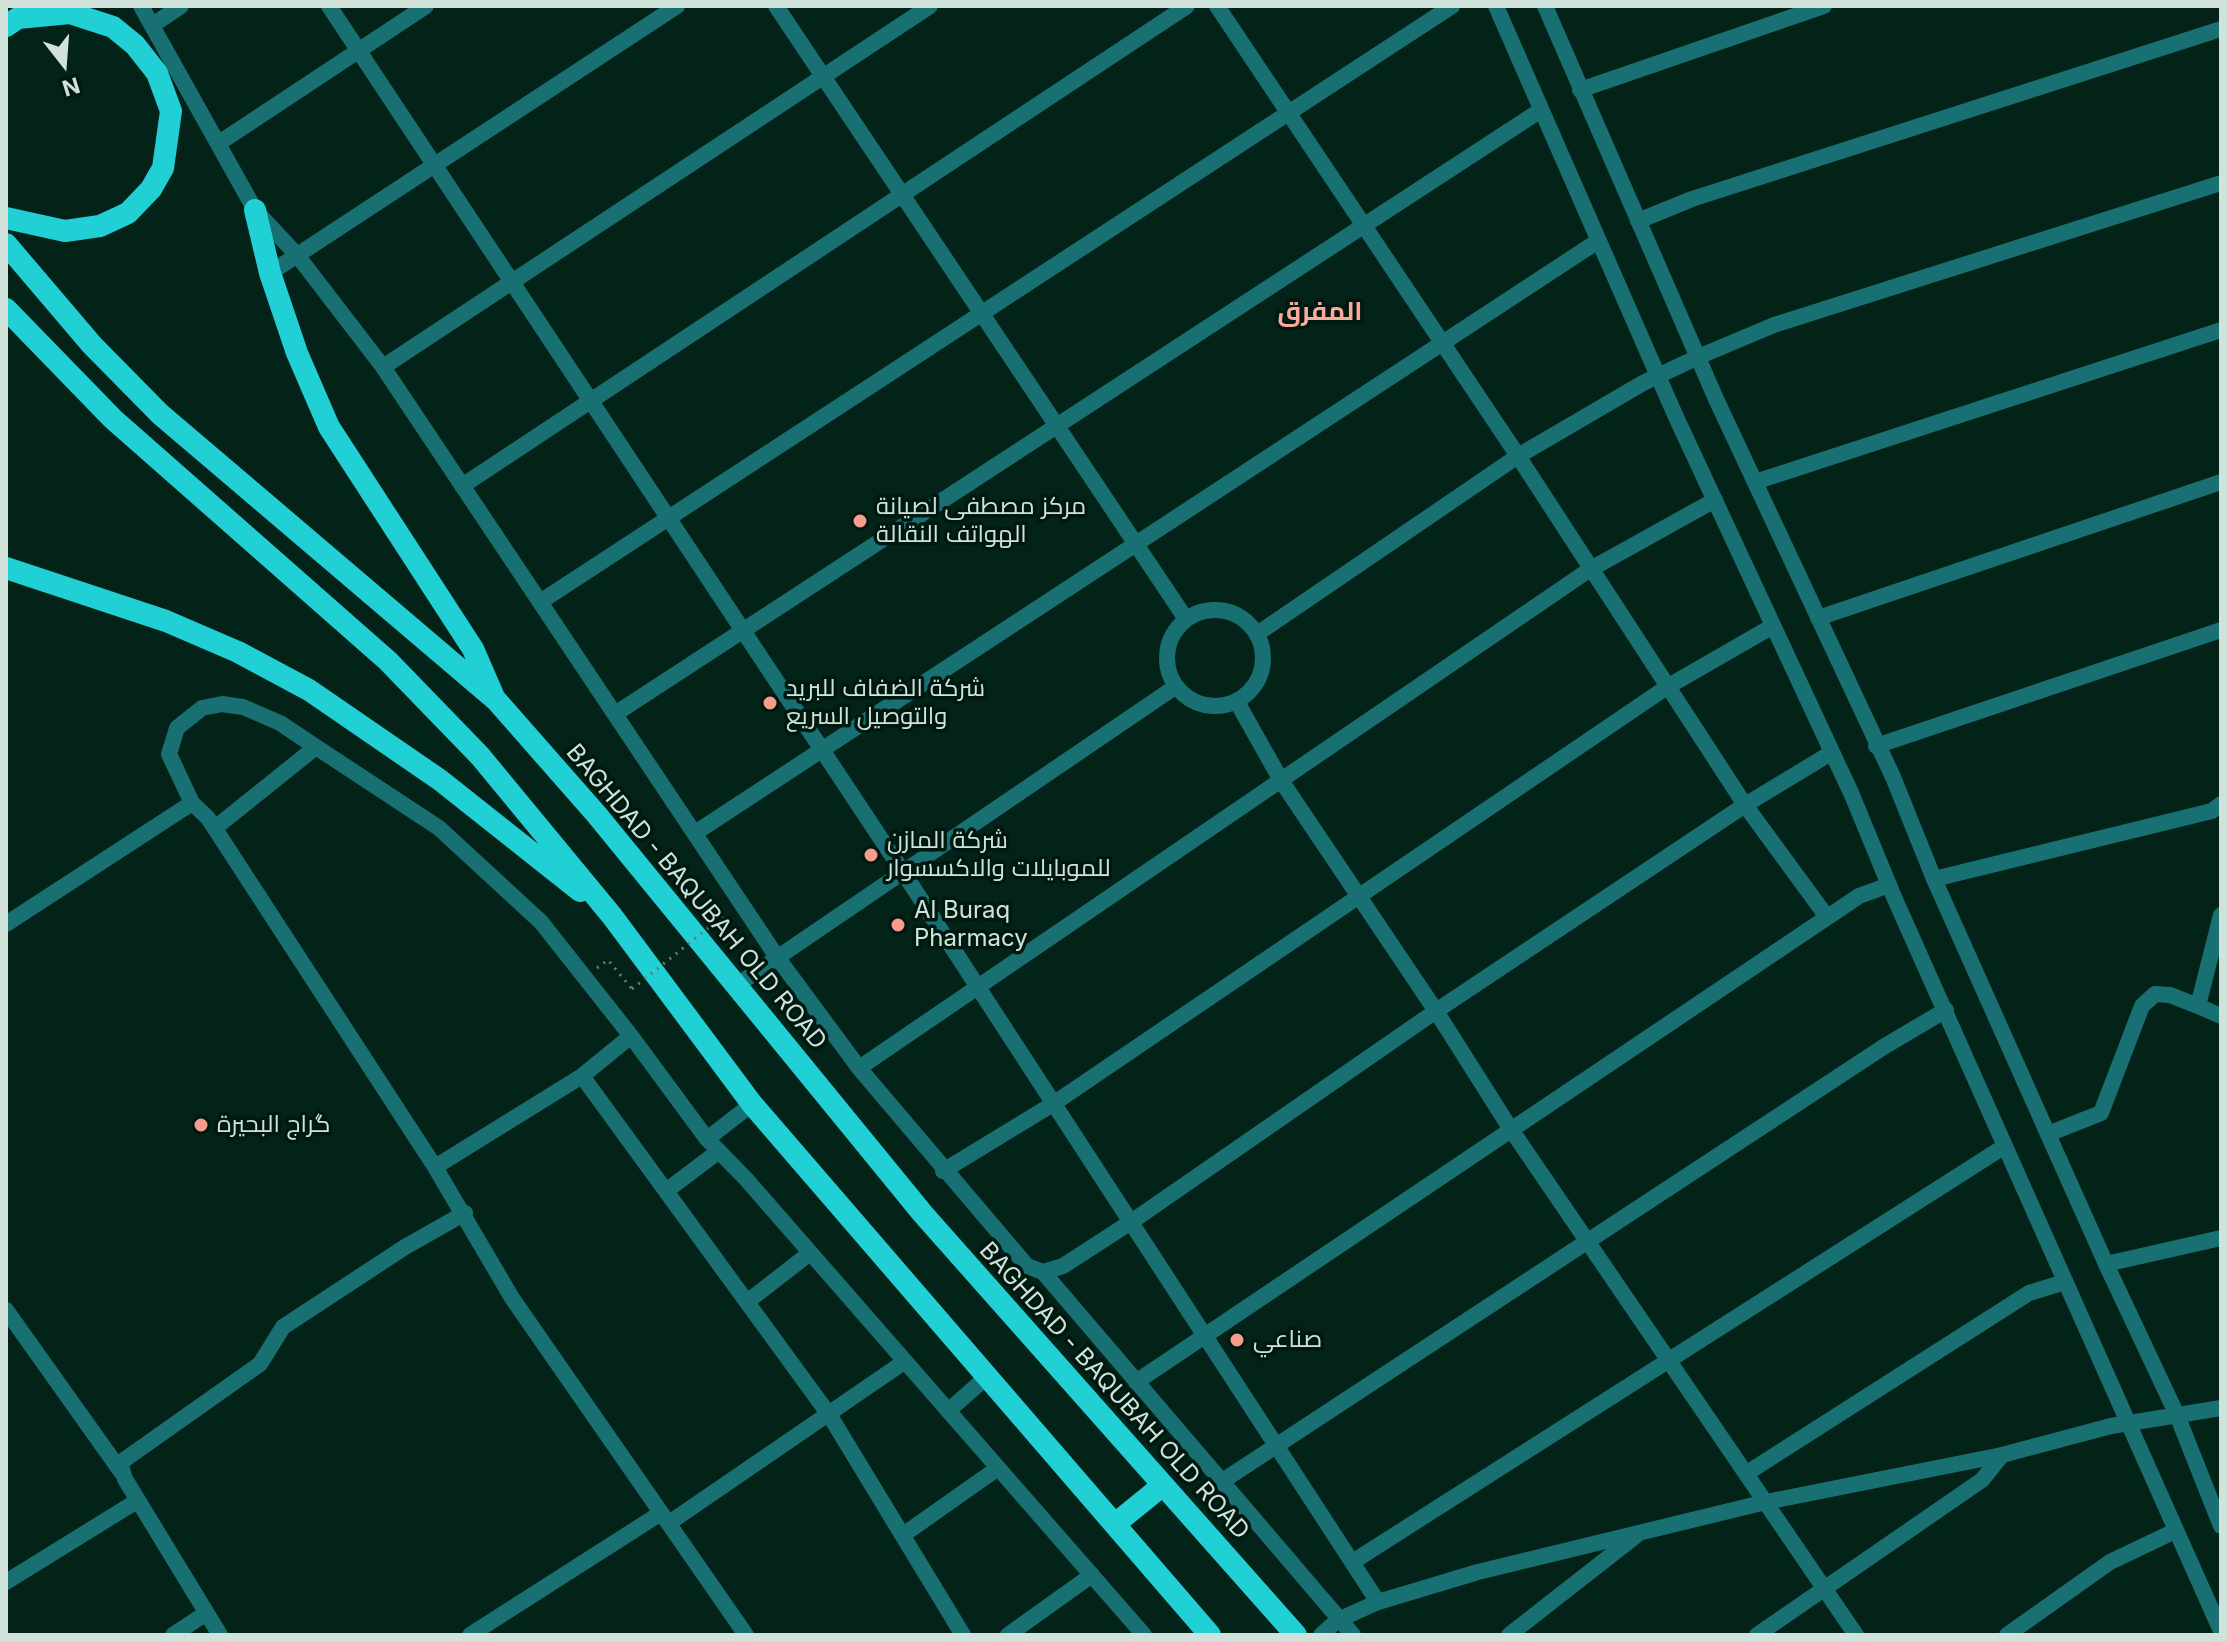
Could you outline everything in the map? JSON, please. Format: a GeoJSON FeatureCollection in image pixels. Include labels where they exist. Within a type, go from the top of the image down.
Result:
{"type":"FeatureCollection","features":[{"type":"Feature","properties":{"kind":"highway"},"geometry":{"type":"LineString","coordinates":[[6,16],[14,6]]}},
{"type":"Feature","properties":{"kind":"highway"},"geometry":{"type":"LineString","coordinates":[[6,26],[18,18],[70,13],[113,27],[135,45],[157,73],[171,111],[163,168],[151,189],[128,213],[100,226],[65,231],[6,218]]}},
{"type":"Feature","properties":{"kind":"highway"},"geometry":{"type":"LineString","coordinates":[[255,210],[270,273],[297,353],[329,427],[473,649],[496,700]]}},
{"type":"Feature","properties":{"kind":"highway","name":"BAGHDAD - BAQUBAH OLD ROAD"},"geometry":{"type":"LineString","coordinates":[[6,244],[92,345],[150,404],[496,700],[597,815],[923,1214],[1296,1635]]}},
{"type":"Feature","properties":{"kind":"highway"},"geometry":{"type":"LineString","coordinates":[[6,309],[113,419],[388,661],[480,756],[612,916],[752,1104],[989,1375],[1210,1635]]}},
{"type":"Feature","properties":{"kind":"highway"},"geometry":{"type":"LineString","coordinates":[[6,568],[166,621],[238,652],[309,690],[376,732],[612,916]]}},
{"type":"Feature","properties":{"kind":"highway"},"geometry":{"type":"LineString","coordinates":[[1115,1524],[1163,1485]]}},
{"type":"Feature","properties":{"kind":"street"},"geometry":{"type":"LineString","coordinates":[[141,6],[154,24],[255,210],[297,255],[383,367],[777,957],[859,1068],[943,1171],[1027,1266],[1043,1272],[1353,1635]]}},
{"type":"Feature","properties":{"kind":"street"},"geometry":{"type":"LineString","coordinates":[[154,24],[181,6]]}},
{"type":"Feature","properties":{"kind":"street"},"geometry":{"type":"LineString","coordinates":[[329,6],[903,872],[1378,1602]]}},
{"type":"Feature","properties":{"kind":"street"},"geometry":{"type":"LineString","coordinates":[[219,143],[426,6]]}},
{"type":"Feature","properties":{"kind":"street"},"geometry":{"type":"LineString","coordinates":[[270,273],[677,6]]}},
{"type":"Feature","properties":{"kind":"street"},"geometry":{"type":"LineString","coordinates":[[776,6],[1186,619]]}},
{"type":"Feature","properties":{"kind":"street"},"geometry":{"type":"LineString","coordinates":[[383,367],[930,6]]}},
{"type":"Feature","properties":{"kind":"street"},"geometry":{"type":"LineString","coordinates":[[462,486],[1187,6]]}},
{"type":"Feature","properties":{"kind":"street"},"geometry":{"type":"LineString","coordinates":[[1217,6],[1361,227],[1518,456],[1589,570],[1745,805],[1827,917]]}},
{"type":"Feature","properties":{"kind":"street"},"geometry":{"type":"LineString","coordinates":[[540,602],[1452,6]]}},
{"type":"Feature","properties":{"kind":"street"},"geometry":{"type":"LineString","coordinates":[[1496,6],[1657,376],[1831,753],[2221,1631]]}},
{"type":"Feature","properties":{"kind":"street"},"geometry":{"type":"LineString","coordinates":[[1545,6],[1698,357],[1876,746],[2106,1264],[2177,1415],[2221,1526]]}},
{"type":"Feature","properties":{"kind":"street"},"geometry":{"type":"LineString","coordinates":[[1580,90],[1824,6]]}},
{"type":"Feature","properties":{"kind":"street"},"geometry":{"type":"LineString","coordinates":[[1638,221],[1692,199],[2221,29]]}},
{"type":"Feature","properties":{"kind":"street"},"geometry":{"type":"LineString","coordinates":[[615,714],[1541,110]]}},
{"type":"Feature","properties":{"kind":"street"},"geometry":{"type":"LineString","coordinates":[[1257,634],[1518,456],[1657,376],[1774,325],[2221,183]]}},
{"type":"Feature","properties":{"kind":"street"},"geometry":{"type":"LineString","coordinates":[[695,833],[1598,241]]}},
{"type":"Feature","properties":{"kind":"street"},"geometry":{"type":"LineString","coordinates":[[1755,482],[2221,330]]}},
{"type":"Feature","properties":{"kind":"street"},"geometry":{"type":"LineString","coordinates":[[1818,618],[2221,482]]}},
{"type":"Feature","properties":{"kind":"street"},"geometry":{"type":"LineString","coordinates":[[859,1068],[1589,570],[1715,500]]}},
{"type":"Feature","properties":{"kind":"street"},"geometry":{"type":"LineString","coordinates":[[1212,610],[1225,611],[1238,616],[1257,634],[1263,649],[1259,680],[1237,702],[1224,706],[1197,704],[1175,687],[1166,664],[1166,651],[1177,627],[1186,619],[1212,610]]}},
{"type":"Feature","properties":{"kind":"street"},"geometry":{"type":"LineString","coordinates":[[943,1171],[1053,1104],[1667,687],[1773,626]]}},
{"type":"Feature","properties":{"kind":"street"},"geometry":{"type":"LineString","coordinates":[[1876,746],[2221,630]]}},
{"type":"Feature","properties":{"kind":"street"},"geometry":{"type":"LineString","coordinates":[[737,985],[1175,687]]}},
{"type":"Feature","properties":{"kind":"street"},"geometry":{"type":"LineString","coordinates":[[1237,702],[1282,782],[1436,1011],[1510,1128],[1590,1240],[1856,1635]]}},
{"type":"Feature","properties":{"kind":"street"},"geometry":{"type":"LineString","coordinates":[[746,1635],[512,1298],[465,1213],[215,828],[192,803],[169,754],[177,728],[202,708],[222,704],[243,707],[280,723],[450,838],[541,922],[713,1145],[1144,1635]]}},
{"type":"Feature","properties":{"kind":"street"},"geometry":{"type":"LineString","coordinates":[[215,828],[316,747]]}},
{"type":"Feature","properties":{"kind":"street"},"geometry":{"type":"LineString","coordinates":[[1043,1272],[1063,1266],[1131,1222],[1436,1011],[1745,805],[1831,753]]}},
{"type":"Feature","properties":{"kind":"street"},"geometry":{"type":"LineString","coordinates":[[6,924],[192,803]]}},
{"type":"Feature","properties":{"kind":"street"},"geometry":{"type":"LineString","coordinates":[[1934,879],[2212,811],[2221,804]]}},
{"type":"Feature","properties":{"kind":"street"},"geometry":{"type":"LineString","coordinates":[[1136,1382],[1827,917],[1859,896],[1889,885]]}},
{"type":"Feature","properties":{"kind":"street"},"geometry":{"type":"LineString","coordinates":[[2198,1006],[2221,915]]}},
{"type":"Feature","properties":{"kind":"street"},"geometry":{"type":"LineString","coordinates":[[2048,1134],[2101,1113],[2142,1006],[2155,994],[2170,995],[2221,1016]]}},
{"type":"Feature","properties":{"kind":"street"},"geometry":{"type":"LineString","coordinates":[[1221,1482],[1885,1046],[1946,1010]]}},
{"type":"Feature","properties":{"kind":"street"},"geometry":{"type":"LineString","coordinates":[[435,1167],[582,1076],[631,1036]]}},
{"type":"Feature","properties":{"kind":"street"},"geometry":{"type":"LineString","coordinates":[[582,1076],[830,1416],[963,1635]]}},
{"type":"Feature","properties":{"kind":"street"},"geometry":{"type":"LineString","coordinates":[[666,1191],[752,1104]]}},
{"type":"Feature","properties":{"kind":"street"},"geometry":{"type":"LineString","coordinates":[[1354,1561],[1669,1357],[2005,1146]]}},
{"type":"Feature","properties":{"kind":"street"},"geometry":{"type":"LineString","coordinates":[[122,1473],[121,1466],[129,1455],[260,1364],[283,1327],[405,1247],[465,1213]]}},
{"type":"Feature","properties":{"kind":"street"},"geometry":{"type":"LineString","coordinates":[[2106,1264],[2221,1238]]}},
{"type":"Feature","properties":{"kind":"street"},"geometry":{"type":"LineString","coordinates":[[747,1302],[810,1253]]}},
{"type":"Feature","properties":{"kind":"street"},"geometry":{"type":"LineString","coordinates":[[1747,1473],[2029,1293],[2065,1282]]}},
{"type":"Feature","properties":{"kind":"street"},"geometry":{"type":"LineString","coordinates":[[6,1310],[122,1473],[220,1635]]}},
{"type":"Feature","properties":{"kind":"street"},"geometry":{"type":"LineString","coordinates":[[470,1635],[830,1416],[904,1362]]}},
{"type":"Feature","properties":{"kind":"street"},"geometry":{"type":"LineString","coordinates":[[948,1411],[989,1375]]}},
{"type":"Feature","properties":{"kind":"street"},"geometry":{"type":"LineString","coordinates":[[1321,1635],[1338,1620],[1378,1602],[1478,1572],[1766,1502],[2002,1455],[2130,1422],[2221,1408]]}},
{"type":"Feature","properties":{"kind":"street"},"geometry":{"type":"LineString","coordinates":[[1757,1635],[1982,1480],[2002,1455]]}},
{"type":"Feature","properties":{"kind":"street"},"geometry":{"type":"LineString","coordinates":[[903,1535],[998,1468]]}},
{"type":"Feature","properties":{"kind":"street"},"geometry":{"type":"LineString","coordinates":[[6,1582],[137,1501]]}},
{"type":"Feature","properties":{"kind":"street"},"geometry":{"type":"LineString","coordinates":[[2007,1635],[2110,1562],[2175,1531]]}},
{"type":"Feature","properties":{"kind":"street"},"geometry":{"type":"LineString","coordinates":[[1509,1635],[1637,1535]]}},
{"type":"Feature","properties":{"kind":"street"},"geometry":{"type":"LineString","coordinates":[[1008,1635],[1092,1575]]}},
{"type":"Feature","properties":{"kind":"street"},"geometry":{"type":"LineString","coordinates":[[173,1635],[205,1614]]}},
{"type":"Feature","properties":{"kind":"path"},"geometry":{"type":"LineString","coordinates":[[608,960],[632,989],[722,917],[739,941]]}},
{"type":"Feature","properties":{"kind":"place","name":"مركز مصطفى لصيانة الهواتف النقالة"},"geometry":{"type":"Point","coordinates":[860,521]}},
{"type":"Feature","properties":{"kind":"place","name":"شركة الضفاف للبريد والتوصيل السريع"},"geometry":{"type":"Point","coordinates":[770,703]}},
{"type":"Feature","properties":{"kind":"place","name":"شركة المازن للموبايلات والاكسسوار"},"geometry":{"type":"Point","coordinates":[871,855]}},
{"type":"Feature","properties":{"kind":"place","name":"Al Buraq Pharmacy"},"geometry":{"type":"Point","coordinates":[898,925]}},
{"type":"Feature","properties":{"kind":"place","name":"گراج البحيرة"},"geometry":{"type":"Point","coordinates":[201,1125]}},
{"type":"Feature","properties":{"kind":"place","name":"صناعي"},"geometry":{"type":"Point","coordinates":[1237,1340]}},
{"type":"Feature","properties":{"kind":"district","name":"المفرق"},"geometry":{"type":"Point","coordinates":[1320,312]}}]}
